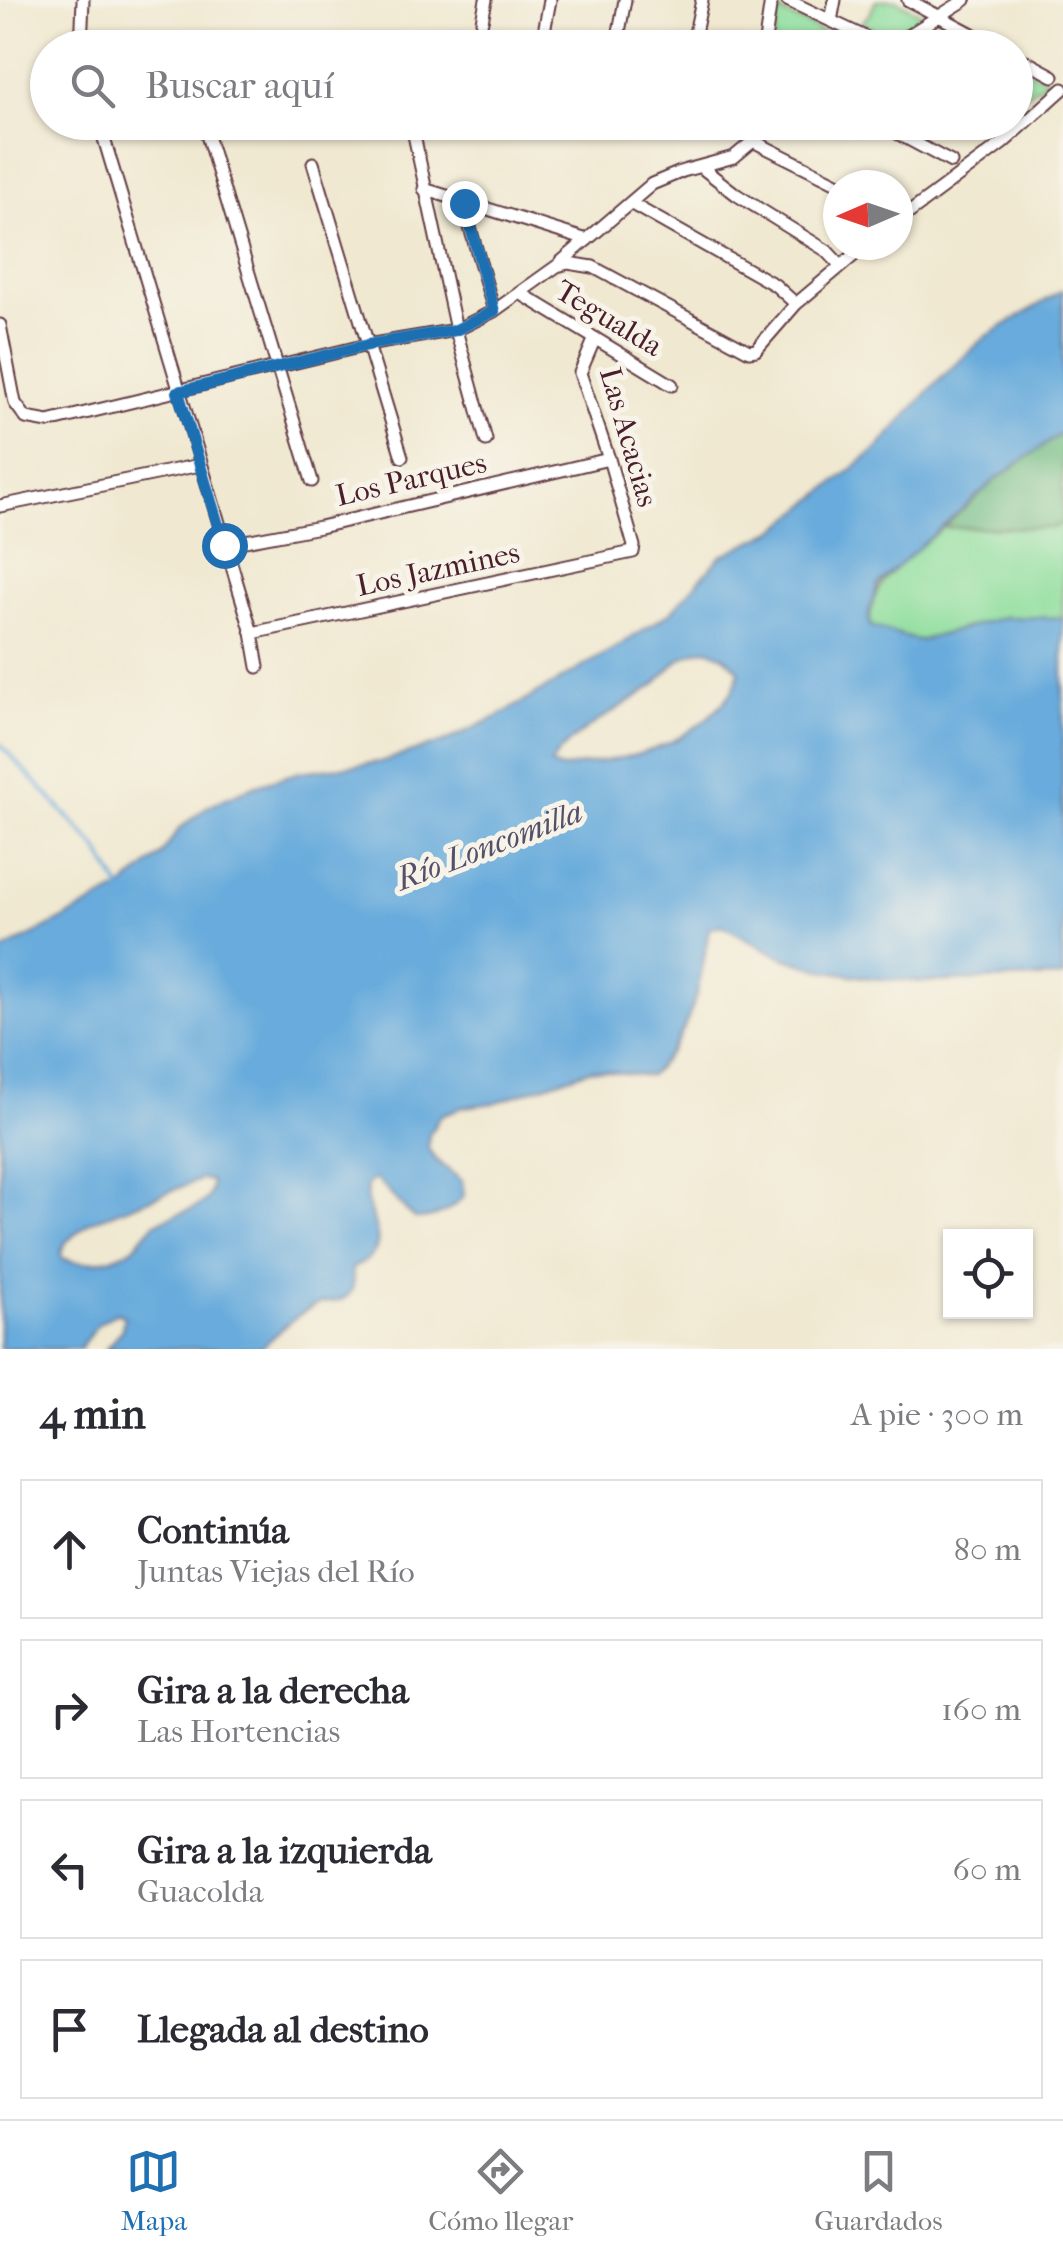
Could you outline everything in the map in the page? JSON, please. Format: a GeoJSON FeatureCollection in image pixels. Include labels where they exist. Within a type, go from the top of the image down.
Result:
{"type":"FeatureCollection","features":[{"type":"Feature","properties":{"kind":"street"},"geometry":{"type":"LineString","coordinates":[[82,30],[83,0]]}},
{"type":"Feature","properties":{"kind":"street"},"geometry":{"type":"LineString","coordinates":[[482,22],[486,0]]}},
{"type":"Feature","properties":{"kind":"street"},"geometry":{"type":"LineString","coordinates":[[544,30],[550,0]]}},
{"type":"Feature","properties":{"kind":"street"},"geometry":{"type":"LineString","coordinates":[[620,30],[626,0]]}},
{"type":"Feature","properties":{"kind":"street"},"geometry":{"type":"LineString","coordinates":[[696,30],[702,0]]}},
{"type":"Feature","properties":{"kind":"street"},"geometry":{"type":"LineString","coordinates":[[766,30],[770,0]]}},
{"type":"Feature","properties":{"kind":"street"},"geometry":{"type":"LineString","coordinates":[[787,0],[852,30]]}},
{"type":"Feature","properties":{"kind":"street"},"geometry":{"type":"LineString","coordinates":[[831,20],[835,0]]}},
{"type":"Feature","properties":{"kind":"street"},"geometry":{"type":"LineString","coordinates":[[908,0],[965,30]]}},
{"type":"Feature","properties":{"kind":"street"},"geometry":{"type":"LineString","coordinates":[[917,30],[964,0]]}},
{"type":"Feature","properties":{"kind":"street"},"geometry":{"type":"LineString","coordinates":[[1033,65],[1052,76]]}},
{"type":"Feature","properties":{"kind":"street"},"geometry":{"type":"LineString","coordinates":[[1033,116],[1063,89]]}},
{"type":"Feature","properties":{"kind":"street"},"geometry":{"type":"LineString","coordinates":[[104,140],[252,633],[258,666]]}},
{"type":"Feature","properties":{"kind":"street"},"geometry":{"type":"LineString","coordinates":[[208,140],[312,481]]}},
{"type":"Feature","properties":{"kind":"street"},"geometry":{"type":"LineString","coordinates":[[415,140],[456,330],[486,440]]}},
{"type":"Feature","properties":{"kind":"street"},"geometry":{"type":"LineString","coordinates":[[748,144],[749,140]]}},
{"type":"Feature","properties":{"kind":"street"},"geometry":{"type":"LineString","coordinates":[[0,325],[15,403],[26,418],[48,422],[368,345],[456,330],[494,311],[557,266],[652,184],[734,157],[753,140]]}},
{"type":"Feature","properties":{"kind":"street"},"geometry":{"type":"LineString","coordinates":[[910,140],[952,162]]}},
{"type":"Feature","properties":{"kind":"street"},"geometry":{"type":"LineString","coordinates":[[913,210],[1006,140]]}},
{"type":"Feature","properties":{"kind":"street"},"geometry":{"type":"LineString","coordinates":[[748,144],[823,177]]}},
{"type":"Feature","properties":{"kind":"street"},"geometry":{"type":"LineString","coordinates":[[313,163],[402,457]]}},
{"type":"Feature","properties":{"kind":"street"},"geometry":{"type":"LineString","coordinates":[[701,167],[737,195],[828,251],[840,264]]}},
{"type":"Feature","properties":{"kind":"street"},"geometry":{"type":"LineString","coordinates":[[424,189],[586,240]]}},
{"type":"Feature","properties":{"kind":"street"},"geometry":{"type":"LineString","coordinates":[[464,203],[494,311]]}},
{"type":"Feature","properties":{"kind":"street"},"geometry":{"type":"LineString","coordinates":[[630,203],[774,286],[796,304]]}},
{"type":"Feature","properties":{"kind":"street"},"geometry":{"type":"LineString","coordinates":[[557,266],[568,263],[593,267],[744,348],[756,350],[796,304],[845,260]]}},
{"type":"Feature","properties":{"kind":"street","name":"Tegualda"},"geometry":{"type":"LineString","coordinates":[[520,293],[672,385]]}},
{"type":"Feature","properties":{"kind":"street","name":"Las Acacias"},"geometry":{"type":"LineString","coordinates":[[595,338],[580,373],[610,459],[633,552]]}},
{"type":"Feature","properties":{"kind":"street","name":"Los Parques"},"geometry":{"type":"LineString","coordinates":[[224,545],[320,527],[610,459]]}},
{"type":"Feature","properties":{"kind":"street"},"geometry":{"type":"LineString","coordinates":[[0,506],[200,465]]}},
{"type":"Feature","properties":{"kind":"street","name":"Los Jazmines"},"geometry":{"type":"LineString","coordinates":[[252,633],[633,552]]}},
{"type":"Feature","properties":{"kind":"green space"},"geometry":{"type":"Polygon","coordinates":[[[876,0],[896,0],[925,16],[898,30],[875,30],[861,23],[876,0]]]}},
{"type":"Feature","properties":{"kind":"green space"},"geometry":{"type":"Polygon","coordinates":[[[779,11],[819,30],[775,30],[779,11]]]}},
{"type":"Feature","properties":{"kind":"green space"},"geometry":{"type":"Polygon","coordinates":[[[1033,72],[1048,80],[1033,90],[1033,72]]]}},
{"type":"Feature","properties":{"kind":"green space"},"geometry":{"type":"Polygon","coordinates":[[[1063,432],[1063,524],[1052,528],[944,527],[995,480],[1063,432]]]}},
{"type":"Feature","properties":{"kind":"green space"},"geometry":{"type":"Polygon","coordinates":[[[1063,524],[1063,618],[1004,617],[919,641],[870,626],[871,609],[884,581],[944,527],[1052,528],[1063,524]]]}},
{"type":"Feature","properties":{"kind":"water","name":"Río Loncomilla"},"geometry":{"type":"Polygon","coordinates":[[[1063,290],[1063,432],[995,480],[878,584],[869,613],[870,626],[919,641],[1004,617],[1063,618],[1063,977],[923,982],[869,978],[823,970],[777,955],[722,925],[709,928],[698,989],[685,1026],[649,1076],[592,1069],[494,1103],[441,1115],[429,1134],[428,1148],[435,1159],[462,1181],[464,1196],[442,1214],[414,1219],[376,1179],[368,1183],[366,1195],[377,1240],[367,1259],[352,1268],[351,1291],[335,1302],[308,1309],[260,1349],[106,1349],[122,1329],[124,1317],[117,1312],[97,1325],[79,1349],[0,1349],[0,952],[121,889],[161,855],[179,829],[208,806],[300,772],[380,762],[444,742],[497,717],[617,647],[671,612],[721,556],[776,530],[877,449],[934,385],[984,338],[1063,290]],[[708,649],[679,660],[656,683],[570,742],[551,765],[561,769],[645,752],[682,737],[699,725],[729,696],[739,670],[724,656],[708,649]],[[202,1179],[89,1222],[66,1242],[62,1258],[91,1262],[130,1250],[156,1223],[201,1204],[211,1191],[211,1181],[202,1179]]]}},
{"type":"Feature","properties":{"kind":"waterway"},"geometry":{"type":"LineString","coordinates":[[0,744],[97,848],[121,889]]}},
{"type":"Feature","properties":{"kind":"route"},"geometry":{"type":"LineString","coordinates":[[224,545],[178,392],[368,345],[456,330],[494,311],[464,203]]}}]}
